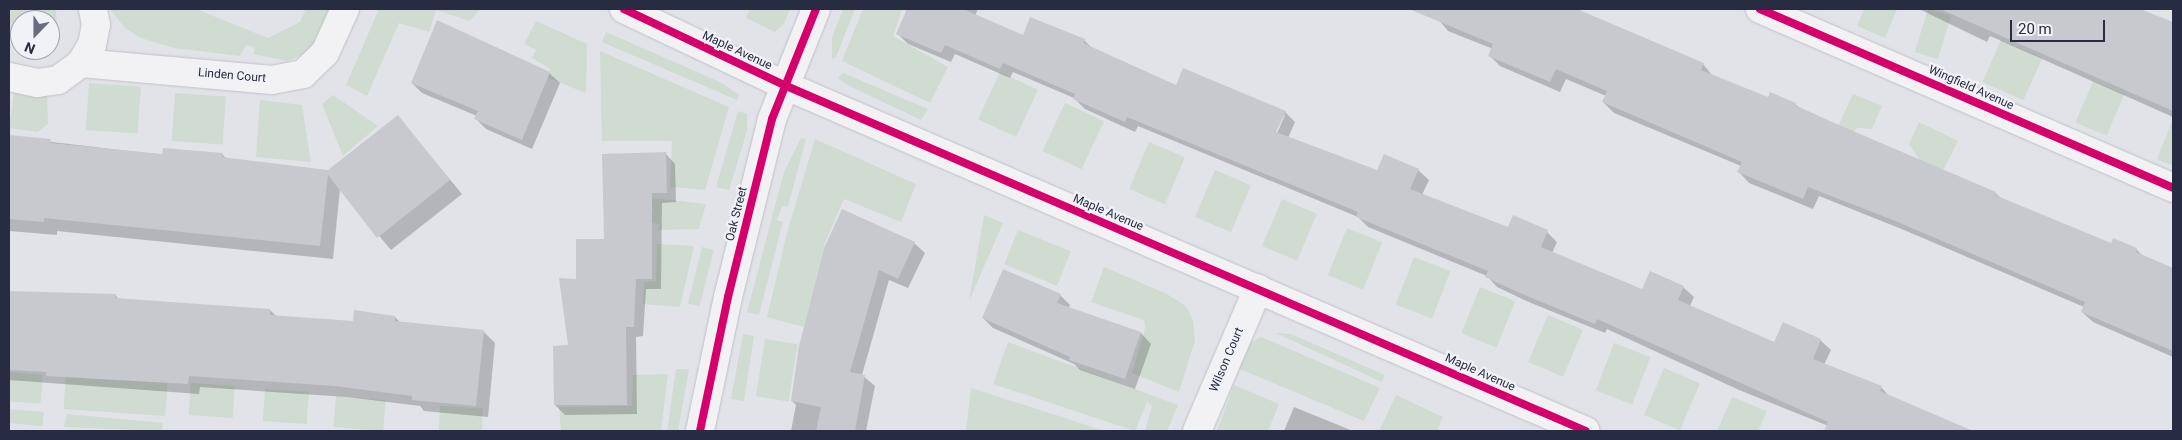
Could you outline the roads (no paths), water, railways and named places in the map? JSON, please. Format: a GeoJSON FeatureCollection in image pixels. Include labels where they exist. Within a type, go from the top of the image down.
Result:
{"type":"FeatureCollection","features":[{"type":"Feature","properties":{"kind":"street"},"geometry":{"type":"LineString","coordinates":[[9,77],[37,84],[58,80],[81,63],[92,45],[96,25],[93,9]]}},
{"type":"Feature","properties":{"kind":"street","name":"Linden Court"},"geometry":{"type":"LineString","coordinates":[[81,63],[272,80],[303,74],[325,53],[345,9]]}},
{"type":"Feature","properties":{"kind":"street","name":"Maple Avenue"},"geometry":{"type":"LineString","coordinates":[[624,9],[784,85],[1586,431]]}},
{"type":"Feature","properties":{"kind":"street","name":"Oak Street"},"geometry":{"type":"LineString","coordinates":[[700,431],[728,297],[784,85],[816,9]]}},
{"type":"Feature","properties":{"kind":"street","name":"Wingfield Avenue"},"geometry":{"type":"LineString","coordinates":[[1760,9],[2173,188]]}},
{"type":"Feature","properties":{"kind":"street","name":"Wilson Court"},"geometry":{"type":"LineString","coordinates":[[1197,431],[1258,290]]}}]}
